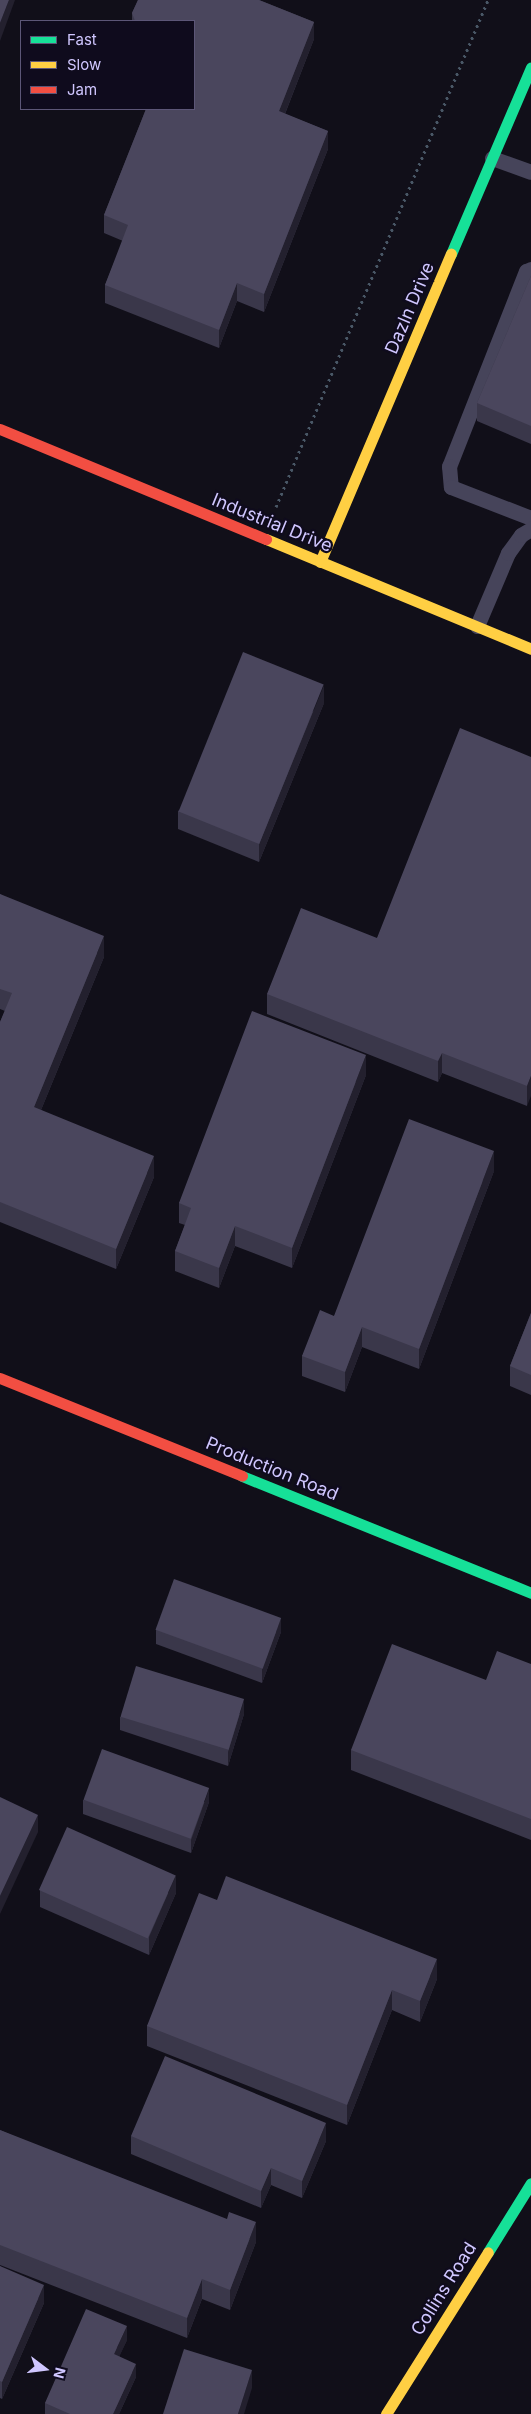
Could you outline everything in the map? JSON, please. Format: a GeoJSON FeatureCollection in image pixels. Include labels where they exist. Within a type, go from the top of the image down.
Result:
{"type":"FeatureCollection","features":[{"type":"Feature","properties":{"kind":"street","name":"Dazln Drive"},"geometry":{"type":"LineString","coordinates":[[320,562],[492,158],[528,87],[531,67]]}},
{"type":"Feature","properties":{"kind":"street","name":"Industrial Drive"},"geometry":{"type":"LineString","coordinates":[[0,429],[531,649]]}},
{"type":"Feature","properties":{"kind":"street","name":"Production Road"},"geometry":{"type":"LineString","coordinates":[[0,1378],[531,1593]]}},
{"type":"Feature","properties":{"kind":"street","name":"Collins Road"},"geometry":{"type":"LineString","coordinates":[[386,2414],[531,2183]]}},
{"type":"Feature","properties":{"kind":"lane"},"geometry":{"type":"LineString","coordinates":[[492,158],[531,172]]}},
{"type":"Feature","properties":{"kind":"lane"},"geometry":{"type":"LineString","coordinates":[[531,269],[526,271],[448,466],[451,487],[531,518]]}},
{"type":"Feature","properties":{"kind":"lane"},"geometry":{"type":"LineString","coordinates":[[477,626],[508,553],[521,535],[531,529]]}},
{"type":"Feature","properties":{"kind":"path"},"geometry":{"type":"LineString","coordinates":[[263,538],[488,0]]}},
{"type":"Feature","properties":{"kind":"building"},"geometry":{"type":"Polygon","coordinates":[[[0,0],[9,0],[0,23],[0,0]]]}},
{"type":"Feature","properties":{"kind":"building"},"geometry":{"type":"Polygon","coordinates":[[[138,0],[259,0],[314,22],[279,111],[328,131],[264,294],[237,283],[219,330],[105,285],[128,225],[104,215],[146,110],[195,110],[195,20],[135,20],[132,13],[138,0]]]}},
{"type":"Feature","properties":{"kind":"building"},"geometry":{"type":"Polygon","coordinates":[[[531,276],[531,426],[477,403],[531,276]]]}},
{"type":"Feature","properties":{"kind":"building"},"geometry":{"type":"Polygon","coordinates":[[[243,652],[324,685],[259,844],[179,811],[243,652]]]}},
{"type":"Feature","properties":{"kind":"building"},"geometry":{"type":"Polygon","coordinates":[[[460,728],[531,757],[531,1076],[527,1086],[442,1053],[438,1061],[267,994],[301,908],[377,938],[460,728]]]}},
{"type":"Feature","properties":{"kind":"building"},"geometry":{"type":"Polygon","coordinates":[[[0,894],[104,936],[34,1107],[154,1156],[116,1249],[0,1202],[0,1022],[12,993],[0,989],[0,894]]]}},
{"type":"Feature","properties":{"kind":"building"},"geometry":{"type":"Polygon","coordinates":[[[252,1011],[366,1055],[292,1248],[235,1226],[219,1268],[175,1251],[191,1208],[179,1203],[252,1011]]]}},
{"type":"Feature","properties":{"kind":"building"},"geometry":{"type":"Polygon","coordinates":[[[409,1119],[494,1151],[419,1349],[362,1327],[345,1372],[302,1356],[320,1310],[334,1316],[409,1119]]]}},
{"type":"Feature","properties":{"kind":"building"},"geometry":{"type":"Polygon","coordinates":[[[531,1313],[531,1375],[510,1366],[531,1313]]]}},
{"type":"Feature","properties":{"kind":"building"},"geometry":{"type":"Polygon","coordinates":[[[174,1579],[281,1618],[263,1669],[156,1630],[174,1579]]]}},
{"type":"Feature","properties":{"kind":"building"},"geometry":{"type":"Polygon","coordinates":[[[392,1644],[486,1680],[497,1651],[531,1664],[531,1819],[351,1750],[392,1644]]]}},
{"type":"Feature","properties":{"kind":"building"},"geometry":{"type":"Polygon","coordinates":[[[136,1666],[244,1699],[229,1750],[121,1717],[136,1666]]]}},
{"type":"Feature","properties":{"kind":"building"},"geometry":{"type":"Polygon","coordinates":[[[102,1749],[209,1788],[191,1839],[84,1800],[102,1749]]]}},
{"type":"Feature","properties":{"kind":"building"},"geometry":{"type":"Polygon","coordinates":[[[0,1797],[38,1815],[0,1896],[0,1797]]]}},
{"type":"Feature","properties":{"kind":"building"},"geometry":{"type":"Polygon","coordinates":[[[67,1827],[176,1875],[148,1938],[39,1890],[67,1827]]]}},
{"type":"Feature","properties":{"kind":"building"},"geometry":{"type":"Polygon","coordinates":[[[226,1876],[437,1959],[420,2001],[392,1990],[347,2105],[147,2026],[199,1893],[217,1900],[226,1876]]]}},
{"type":"Feature","properties":{"kind":"building"},"geometry":{"type":"Polygon","coordinates":[[[165,2056],[326,2123],[302,2181],[271,2168],[261,2191],[131,2136],[165,2056]]]}},
{"type":"Feature","properties":{"kind":"building"},"geometry":{"type":"Polygon","coordinates":[[[0,2130],[227,2219],[229,2212],[256,2222],[230,2290],[202,2279],[187,2318],[0,2245],[0,2130]]]}},
{"type":"Feature","properties":{"kind":"building"},"geometry":{"type":"Polygon","coordinates":[[[0,2266],[44,2285],[2,2382],[0,2381],[0,2266]]]}},
{"type":"Feature","properties":{"kind":"building"},"geometry":{"type":"Polygon","coordinates":[[[86,2309],[127,2326],[114,2354],[136,2364],[113,2414],[70,2414],[45,2403],[86,2309]]]}},
{"type":"Feature","properties":{"kind":"building"},"geometry":{"type":"Polygon","coordinates":[[[184,2349],[252,2370],[238,2414],[163,2414],[184,2349]]]}},
{"type":"Feature","properties":{"kind":"traffic: fast"},"geometry":{"type":"LineString","coordinates":[[451,254],[531,67]]}},
{"type":"Feature","properties":{"kind":"traffic: fast"},"geometry":{"type":"LineString","coordinates":[[242,1476],[531,1593]]}},
{"type":"Feature","properties":{"kind":"traffic: fast"},"geometry":{"type":"LineString","coordinates":[[488,2252],[531,2183]]}},
{"type":"Feature","properties":{"kind":"traffic: slow"},"geometry":{"type":"LineString","coordinates":[[320,562],[451,254]]}},
{"type":"Feature","properties":{"kind":"traffic: slow"},"geometry":{"type":"LineString","coordinates":[[266,539],[531,649]]}},
{"type":"Feature","properties":{"kind":"traffic: slow"},"geometry":{"type":"LineString","coordinates":[[386,2414],[488,2252]]}},
{"type":"Feature","properties":{"kind":"traffic: jam"},"geometry":{"type":"LineString","coordinates":[[0,429],[266,539]]}},
{"type":"Feature","properties":{"kind":"traffic: jam"},"geometry":{"type":"LineString","coordinates":[[0,1378],[242,1476]]}}]}
